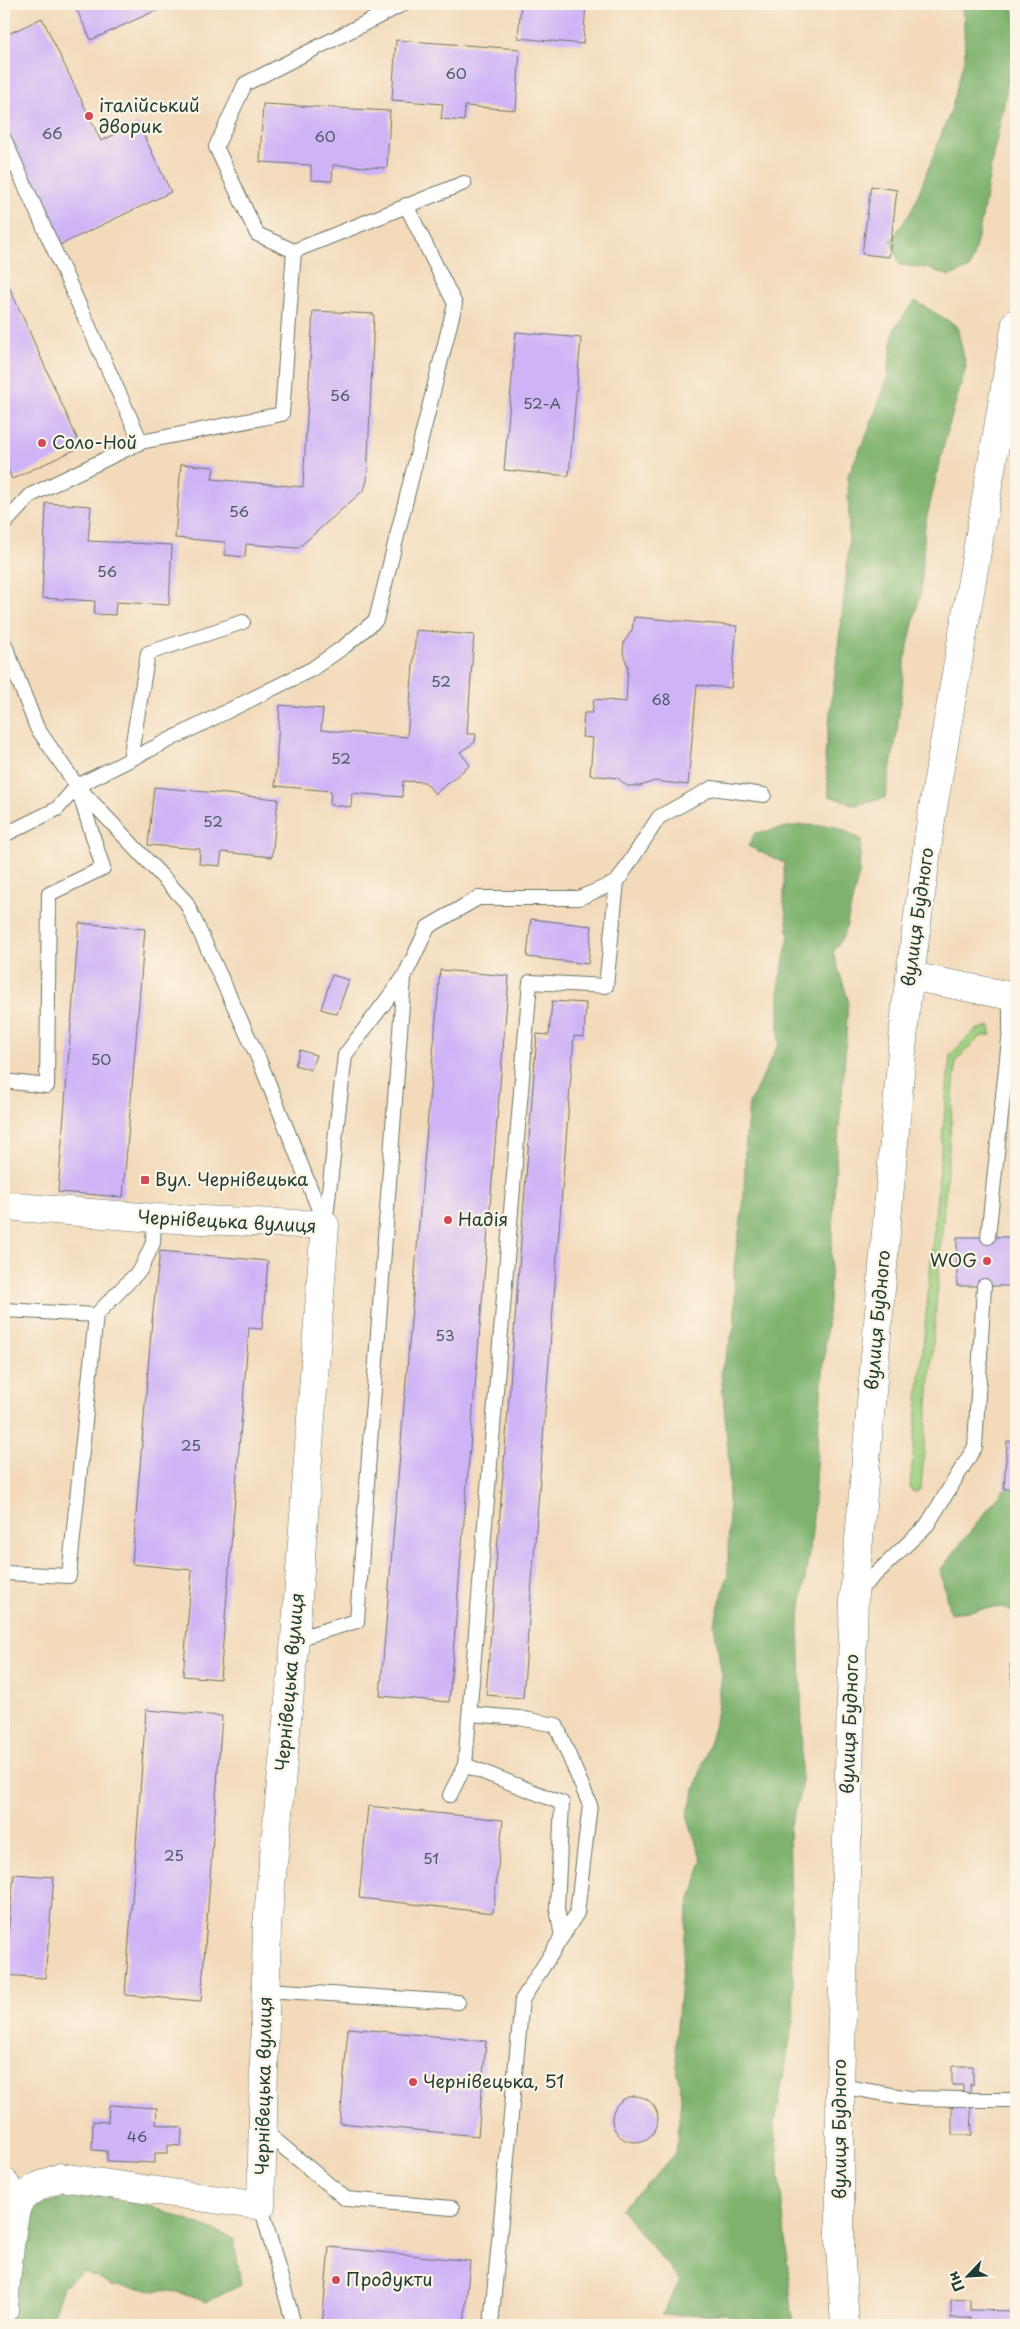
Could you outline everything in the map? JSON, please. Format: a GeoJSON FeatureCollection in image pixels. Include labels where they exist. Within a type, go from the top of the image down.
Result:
{"type":"FeatureCollection","features":[{"type":"Feature","properties":{"kind":"main road","name":"вулиця Будного"},"geometry":{"type":"LineString","coordinates":[[845,2325],[840,2246],[840,2086],[854,1596],[910,976],[931,820],[1016,323]]}},
{"type":"Feature","properties":{"kind":"main road"},"geometry":{"type":"LineString","coordinates":[[910,976],[1013,996]]}},
{"type":"Feature","properties":{"kind":"main road","name":"Чернівецька вулиця"},"geometry":{"type":"LineString","coordinates":[[4,1206],[154,1218],[325,1225],[295,1639],[267,1926],[261,2206]]}},
{"type":"Feature","properties":{"kind":"main road"},"geometry":{"type":"LineString","coordinates":[[4,2310],[10,2193],[33,2188],[62,2177],[261,2206]]}},
{"type":"Feature","properties":{"kind":"lane"},"geometry":{"type":"LineString","coordinates":[[403,4],[245,84],[216,147],[256,234],[294,251],[464,183]]}},
{"type":"Feature","properties":{"kind":"lane"},"geometry":{"type":"LineString","coordinates":[[4,139],[141,442]]}},
{"type":"Feature","properties":{"kind":"lane"},"geometry":{"type":"LineString","coordinates":[[4,835],[57,809],[77,786],[312,669],[345,646],[376,620],[455,304],[406,205]]}},
{"type":"Feature","properties":{"kind":"lane"},"geometry":{"type":"LineString","coordinates":[[4,524],[31,495],[141,442],[282,414],[294,251]]}},
{"type":"Feature","properties":{"kind":"lane"},"geometry":{"type":"LineString","coordinates":[[130,759],[148,653],[242,622]]}},
{"type":"Feature","properties":{"kind":"lane"},"geometry":{"type":"LineString","coordinates":[[4,643],[37,728],[77,786],[186,902],[260,1062],[325,1225]]}},
{"type":"Feature","properties":{"kind":"lane"},"geometry":{"type":"LineString","coordinates":[[4,1081],[47,1086],[49,894],[103,868],[77,786]]}},
{"type":"Feature","properties":{"kind":"lane"},"geometry":{"type":"LineString","coordinates":[[450,1795],[465,1765],[530,982],[606,986],[617,882],[659,817],[712,788],[764,796]]}},
{"type":"Feature","properties":{"kind":"lane"},"geometry":{"type":"LineString","coordinates":[[325,1225],[345,1055],[404,977],[428,927],[478,898],[579,898],[617,882]]}},
{"type":"Feature","properties":{"kind":"lane"},"geometry":{"type":"LineString","coordinates":[[295,1639],[357,1621],[404,977]]}},
{"type":"Feature","properties":{"kind":"lane"},"geometry":{"type":"LineString","coordinates":[[988,1237],[1013,996]]}},
{"type":"Feature","properties":{"kind":"lane"},"geometry":{"type":"LineString","coordinates":[[4,1573],[69,1576],[96,1315],[141,1268],[153,1243],[154,1218]]}},
{"type":"Feature","properties":{"kind":"lane"},"geometry":{"type":"LineString","coordinates":[[854,1596],[927,1525],[975,1447],[984,1286]]}},
{"type":"Feature","properties":{"kind":"lane"},"geometry":{"type":"LineString","coordinates":[[4,1310],[96,1315]]}},
{"type":"Feature","properties":{"kind":"lane"},"geometry":{"type":"LineString","coordinates":[[470,1714],[519,1718],[556,1725],[590,1805],[576,1913],[522,2000],[491,2325]]}},
{"type":"Feature","properties":{"kind":"lane"},"geometry":{"type":"LineString","coordinates":[[465,1765],[562,1803],[557,1908],[562,1937]]}},
{"type":"Feature","properties":{"kind":"lane"},"geometry":{"type":"LineString","coordinates":[[266,1990],[458,2002]]}},
{"type":"Feature","properties":{"kind":"lane"},"geometry":{"type":"LineString","coordinates":[[840,2086],[909,2098],[1016,2100]]}},
{"type":"Feature","properties":{"kind":"lane"},"geometry":{"type":"LineString","coordinates":[[262,2130],[346,2199],[452,2208]]}},
{"type":"Feature","properties":{"kind":"lane"},"geometry":{"type":"LineString","coordinates":[[261,2206],[294,2325]]}},
{"type":"Feature","properties":{"kind":"green space"},"geometry":{"type":"Polygon","coordinates":[[[963,4],[1013,4],[1014,36],[1005,100],[974,254],[970,268],[950,276],[927,268],[900,265],[891,241],[912,210],[951,110],[965,56],[963,4]]]}},
{"type":"Feature","properties":{"kind":"green space"},"geometry":{"type":"Polygon","coordinates":[[[915,301],[957,326],[966,367],[946,436],[925,525],[921,590],[906,654],[896,739],[885,798],[855,805],[829,796],[825,756],[845,589],[849,540],[848,475],[868,432],[887,380],[894,329],[915,301]]]}},
{"type":"Feature","properties":{"kind":"green space"},"geometry":{"type":"Polygon","coordinates":[[[800,825],[835,826],[861,839],[859,873],[844,936],[833,952],[848,999],[812,1532],[799,1621],[802,1726],[801,1790],[789,1828],[794,2015],[775,2124],[793,2325],[739,2325],[740,2323],[726,2314],[662,2315],[680,2281],[620,2209],[653,2179],[676,2153],[681,2098],[675,2048],[687,1914],[702,1861],[687,1815],[714,1728],[722,1677],[714,1624],[728,1574],[729,1463],[721,1371],[735,1325],[734,1265],[744,1199],[745,1149],[749,1104],[779,1043],[779,982],[789,936],[784,902],[784,863],[748,846],[755,833],[800,825]]]}},
{"type":"Feature","properties":{"kind":"green space"},"geometry":{"type":"Polygon","coordinates":[[[990,1026],[991,1035],[980,1037],[956,1061],[921,1489],[916,1492],[912,1491],[910,1487],[950,1055],[975,1030],[990,1026]]]}},
{"type":"Feature","properties":{"kind":"green space"},"geometry":{"type":"Polygon","coordinates":[[[1016,1474],[1016,1614],[1002,1607],[950,1613],[940,1570],[1016,1474]]]}},
{"type":"Feature","properties":{"kind":"green space"},"geometry":{"type":"Polygon","coordinates":[[[80,2192],[152,2207],[234,2238],[241,2285],[207,2302],[177,2292],[114,2286],[83,2271],[63,2287],[49,2325],[7,2325],[8,2294],[25,2210],[80,2192]]]}},
{"type":"Feature","properties":{"kind":"building"},"geometry":{"type":"Polygon","coordinates":[[[74,4],[170,4],[91,40],[74,4]]]}},
{"type":"Feature","properties":{"kind":"building"},"geometry":{"type":"Polygon","coordinates":[[[521,4],[586,4],[583,44],[518,38],[521,4]]]}},
{"type":"Feature","properties":{"kind":"building"},"geometry":{"type":"Polygon","coordinates":[[[42,18],[101,141],[138,123],[171,192],[60,245],[4,127],[4,36],[42,18]]]}},
{"type":"Feature","properties":{"kind":"building"},"geometry":{"type":"Polygon","coordinates":[[[396,40],[520,49],[516,110],[465,106],[464,121],[441,119],[443,104],[392,100],[396,40]]]}},
{"type":"Feature","properties":{"kind":"building"},"geometry":{"type":"Polygon","coordinates":[[[263,104],[390,111],[387,168],[333,165],[332,181],[311,180],[311,165],[260,162],[263,104]]]}},
{"type":"Feature","properties":{"kind":"building"},"geometry":{"type":"Polygon","coordinates":[[[871,186],[897,190],[889,257],[862,254],[871,186]]]}},
{"type":"Feature","properties":{"kind":"building"},"geometry":{"type":"Polygon","coordinates":[[[4,275],[81,447],[12,479],[4,461],[4,275]]]}},
{"type":"Feature","properties":{"kind":"building"},"geometry":{"type":"Polygon","coordinates":[[[313,311],[374,314],[367,481],[364,490],[298,548],[246,544],[245,557],[224,555],[225,542],[175,538],[181,464],[214,467],[212,479],[303,487],[313,311]]]}},
{"type":"Feature","properties":{"kind":"building"},"geometry":{"type":"Polygon","coordinates":[[[516,332],[581,338],[569,476],[504,470],[516,332]]]}},
{"type":"Feature","properties":{"kind":"building"},"geometry":{"type":"Polygon","coordinates":[[[46,503],[91,506],[88,541],[172,545],[169,605],[116,602],[115,615],[94,614],[95,601],[42,598],[46,503]]]}},
{"type":"Feature","properties":{"kind":"building"},"geometry":{"type":"Polygon","coordinates":[[[634,617],[737,626],[731,688],[697,685],[688,785],[655,781],[640,786],[627,786],[618,778],[590,775],[593,738],[582,737],[584,713],[592,713],[594,699],[626,702],[628,667],[623,653],[624,642],[632,630],[634,617]]]}},
{"type":"Feature","properties":{"kind":"building"},"geometry":{"type":"Polygon","coordinates":[[[416,630],[474,635],[467,734],[476,734],[475,742],[460,752],[470,765],[435,794],[425,782],[403,781],[402,797],[352,793],[351,807],[330,805],[331,791],[275,786],[280,705],[323,709],[321,730],[407,737],[416,630]]]}},
{"type":"Feature","properties":{"kind":"building"},"geometry":{"type":"Polygon","coordinates":[[[154,787],[278,799],[272,857],[222,852],[220,866],[199,864],[200,849],[148,845],[154,787]]]}},
{"type":"Feature","properties":{"kind":"building"},"geometry":{"type":"Polygon","coordinates":[[[531,919],[592,926],[588,964],[527,957],[531,919]]]}},
{"type":"Feature","properties":{"kind":"building"},"geometry":{"type":"Polygon","coordinates":[[[79,923],[145,929],[123,1197],[58,1192],[79,923]]]}},
{"type":"Feature","properties":{"kind":"building"},"geometry":{"type":"Polygon","coordinates":[[[440,970],[509,976],[449,1702],[380,1696],[440,970]]]}},
{"type":"Feature","properties":{"kind":"building"},"geometry":{"type":"Polygon","coordinates":[[[332,975],[349,980],[337,1014],[321,1009],[332,975]]]}},
{"type":"Feature","properties":{"kind":"building"},"geometry":{"type":"Polygon","coordinates":[[[552,1001],[586,1003],[584,1037],[574,1036],[523,1698],[486,1695],[537,1034],[549,1035],[552,1001]]]}},
{"type":"Feature","properties":{"kind":"building"},"geometry":{"type":"Polygon","coordinates":[[[300,1050],[316,1055],[311,1070],[295,1065],[300,1050]]]}},
{"type":"Feature","properties":{"kind":"building","name":"WOG"},"geometry":{"type":"Polygon","coordinates":[[[957,1237],[1016,1237],[1016,1286],[957,1286],[957,1237]]]}},
{"type":"Feature","properties":{"kind":"building"},"geometry":{"type":"Polygon","coordinates":[[[160,1251],[268,1261],[262,1329],[249,1328],[220,1679],[183,1676],[192,1570],[132,1564],[152,1320],[160,1251]]]}},
{"type":"Feature","properties":{"kind":"building"},"geometry":{"type":"Polygon","coordinates":[[[1007,1441],[1016,1442],[1016,1489],[1004,1489],[1007,1441]]]}},
{"type":"Feature","properties":{"kind":"building"},"geometry":{"type":"Polygon","coordinates":[[[1016,1663],[1016,1705],[1014,1705],[1010,1664],[1016,1663]]]}},
{"type":"Feature","properties":{"kind":"building"},"geometry":{"type":"Polygon","coordinates":[[[146,1710],[222,1716],[201,2001],[125,1995],[146,1710]]]}},
{"type":"Feature","properties":{"kind":"building"},"geometry":{"type":"Polygon","coordinates":[[[368,1806],[503,1820],[493,1913],[359,1898],[368,1806]]]}},
{"type":"Feature","properties":{"kind":"building"},"geometry":{"type":"Polygon","coordinates":[[[14,1874],[54,1877],[45,1978],[4,1975],[4,1933],[8,1934],[14,1874]]]}},
{"type":"Feature","properties":{"kind":"building","name":"Чернівецька, 51"},"geometry":{"type":"Polygon","coordinates":[[[348,2028],[486,2041],[478,2136],[340,2123],[348,2028]]]}},
{"type":"Feature","properties":{"kind":"building"},"geometry":{"type":"Polygon","coordinates":[[[952,2066],[973,2066],[973,2085],[970,2084],[972,2135],[952,2135],[952,2099],[963,2099],[963,2085],[952,2085],[952,2066]]]}},
{"type":"Feature","properties":{"kind":"building"},"geometry":{"type":"Polygon","coordinates":[[[635,2096],[648,2100],[654,2106],[658,2119],[654,2132],[648,2138],[635,2142],[622,2138],[616,2132],[612,2119],[616,2106],[622,2100],[635,2096]]]}},
{"type":"Feature","properties":{"kind":"building"},"geometry":{"type":"Polygon","coordinates":[[[109,2105],[157,2108],[156,2124],[182,2128],[181,2146],[168,2145],[168,2153],[155,2153],[155,2163],[107,2161],[107,2151],[92,2150],[93,2121],[108,2122],[109,2105]]]}},
{"type":"Feature","properties":{"kind":"building"},"geometry":{"type":"Polygon","coordinates":[[[329,2247],[470,2261],[464,2325],[322,2325],[329,2247]]]}},
{"type":"Feature","properties":{"kind":"building"},"geometry":{"type":"Polygon","coordinates":[[[970,2299],[970,2310],[1016,2311],[1016,2325],[970,2325],[970,2318],[951,2318],[951,2300],[970,2299]]]}},
{"type":"Feature","properties":{"kind":"building"},"geometry":{"type":"Polygon","coordinates":[[[95,2321],[135,2324],[135,2325],[95,2325],[95,2321]]]}},
{"type":"Feature","properties":{"kind":"place","name":"італійський дворик"},"geometry":{"type":"Point","coordinates":[89,116]}},
{"type":"Feature","properties":{"kind":"place","name":"Соло-Ной"},"geometry":{"type":"Point","coordinates":[42,443]}},
{"type":"Feature","properties":{"kind":"place","name":"Вул. Чернівецька"},"geometry":{"type":"Point","coordinates":[145,1180]}},
{"type":"Feature","properties":{"kind":"place","name":"Надія"},"geometry":{"type":"Point","coordinates":[448,1220]}},
{"type":"Feature","properties":{"kind":"place","name":"WOG"},"geometry":{"type":"Point","coordinates":[987,1261]}},
{"type":"Feature","properties":{"kind":"place","name":"Чернівецька, 51"},"geometry":{"type":"Point","coordinates":[413,2082]}},
{"type":"Feature","properties":{"kind":"place","name":"Продукти"},"geometry":{"type":"Point","coordinates":[336,2280]}}]}
